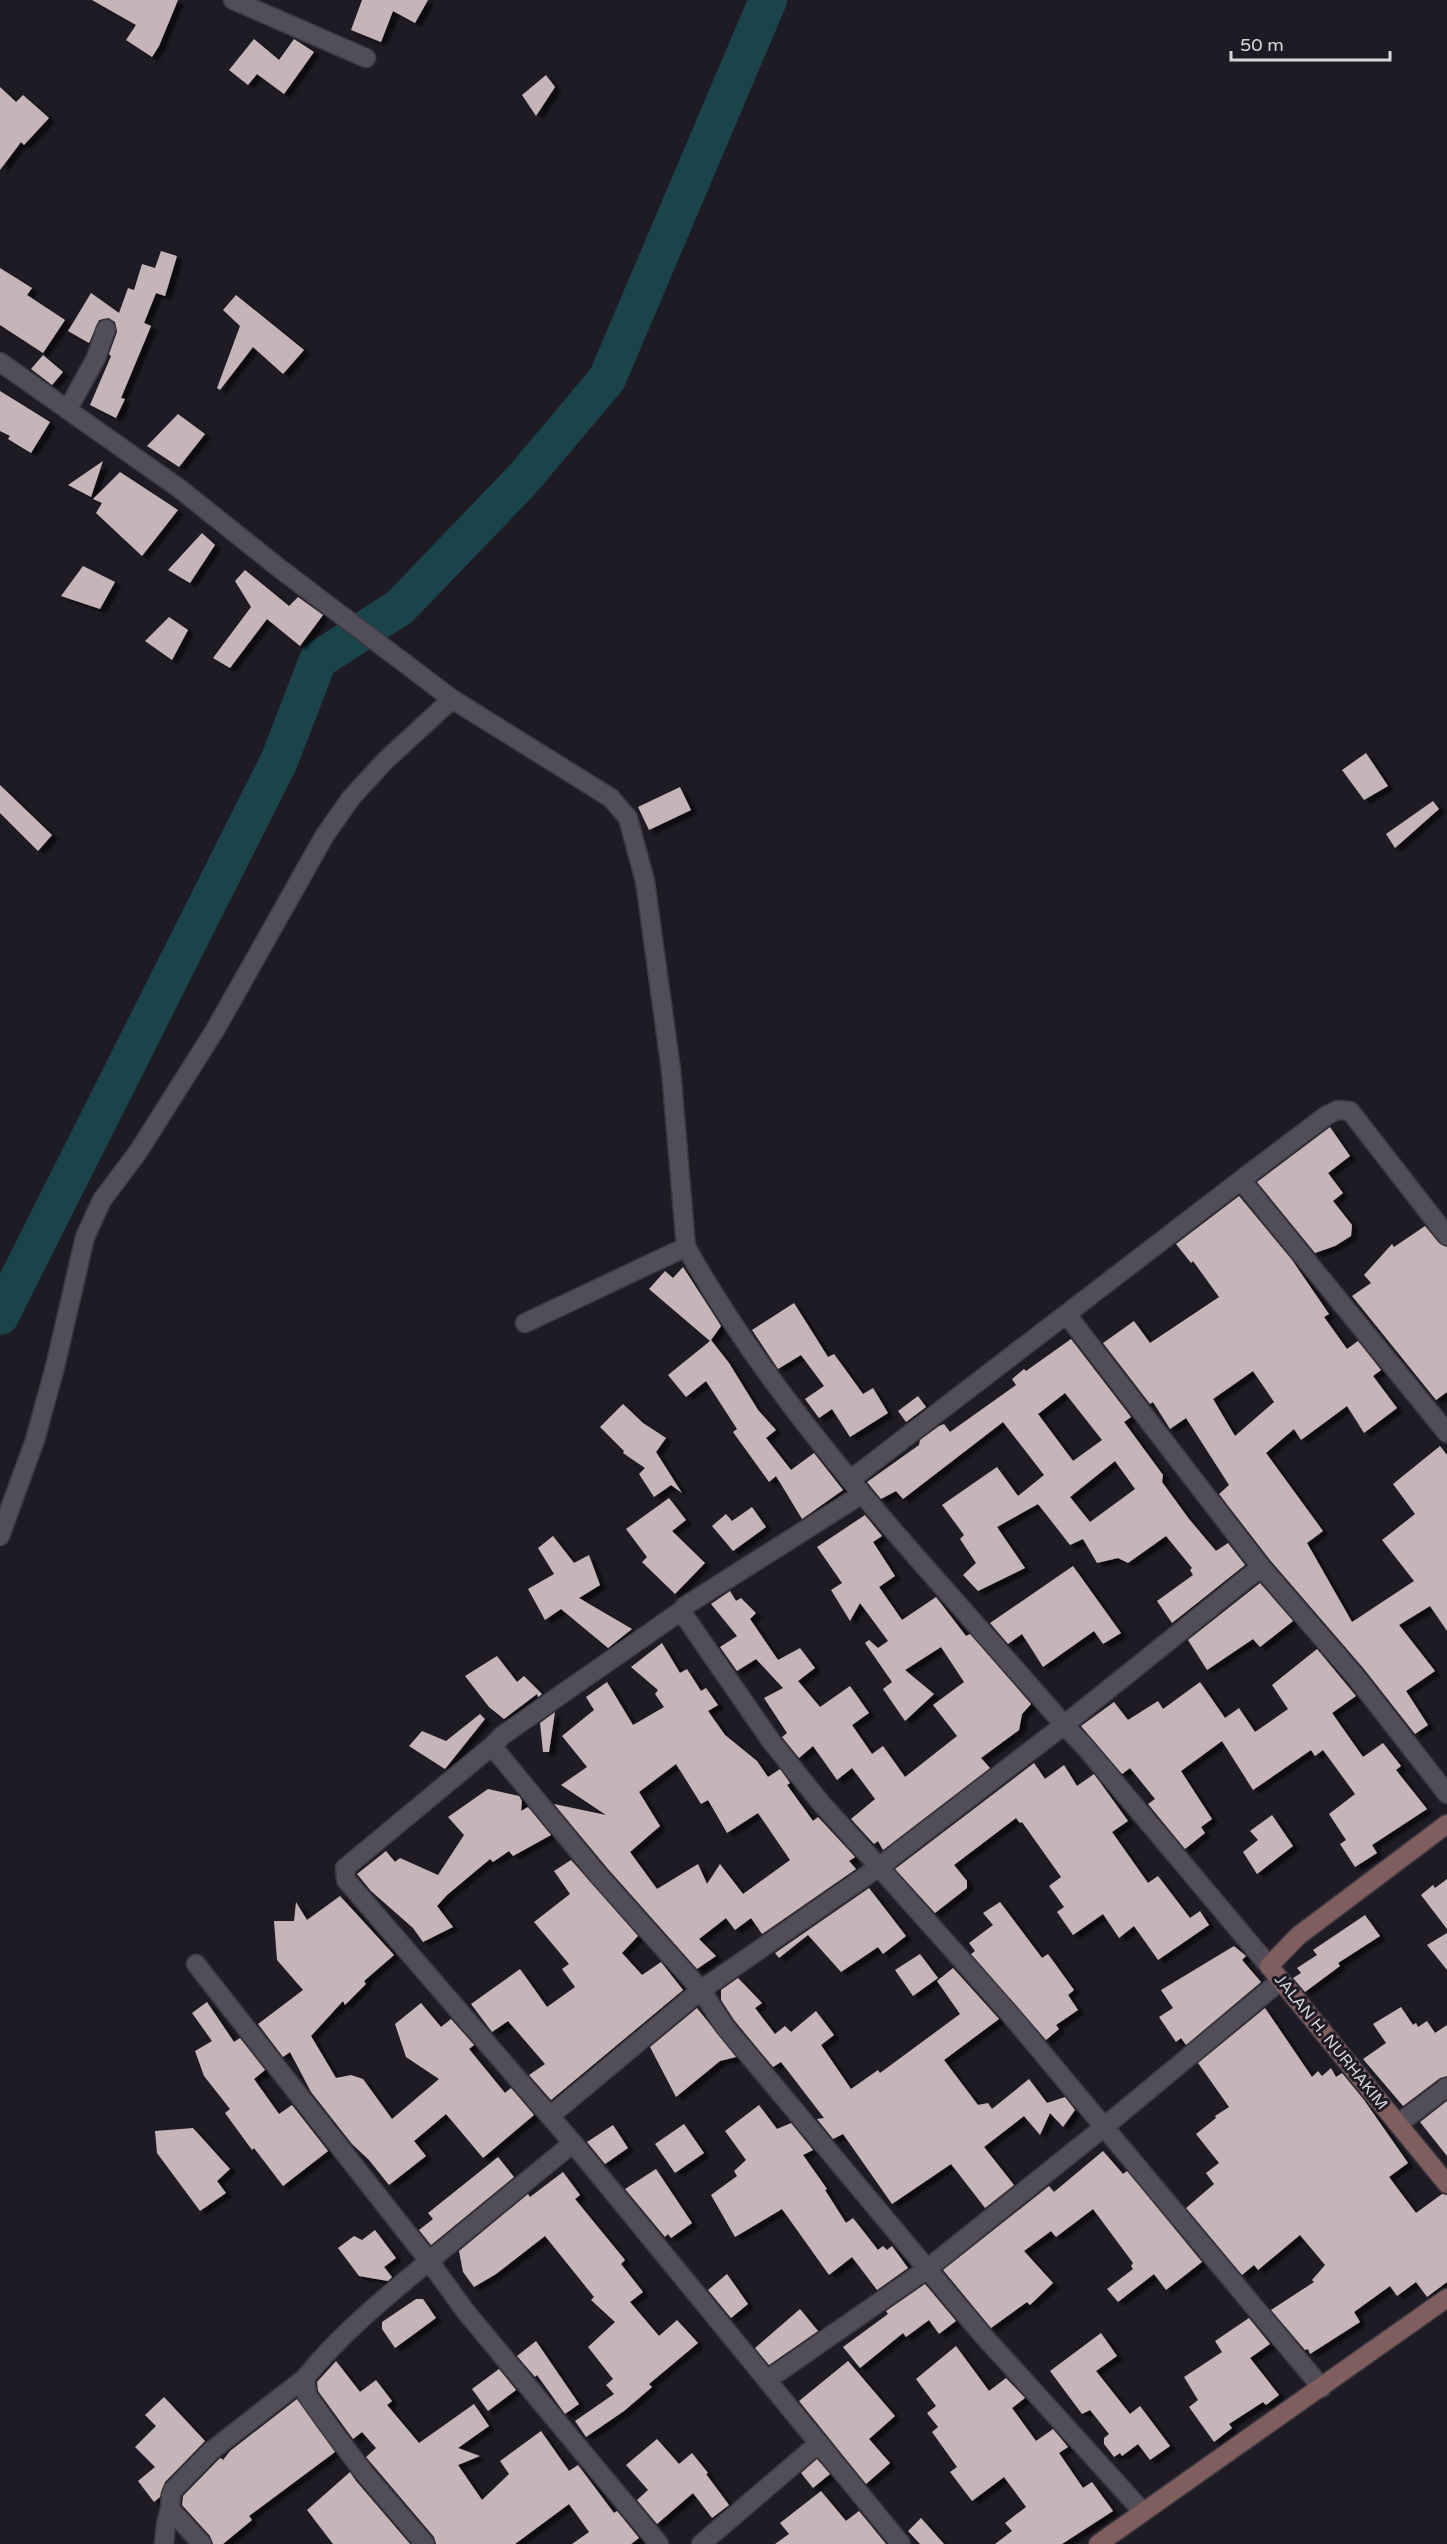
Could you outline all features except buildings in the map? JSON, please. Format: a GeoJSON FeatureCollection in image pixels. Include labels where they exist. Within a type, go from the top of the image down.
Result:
{"type":"FeatureCollection","features":[{"type":"Feature","properties":{"kind":"main road","name":"JALAN H. NURHAKIM"},"geometry":{"type":"LineString","coordinates":[[1447,1824],[1298,1935],[1269,1966],[1447,2184]]}},
{"type":"Feature","properties":{"kind":"main road"},"geometry":{"type":"LineString","coordinates":[[1098,2544],[1447,2298]]}},
{"type":"Feature","properties":{"kind":"street"},"geometry":{"type":"LineString","coordinates":[[233,0],[366,58]]}},
{"type":"Feature","properties":{"kind":"street"},"geometry":{"type":"LineString","coordinates":[[68,410],[96,358],[106,328]]}},
{"type":"Feature","properties":{"kind":"street"},"geometry":{"type":"LineString","coordinates":[[0,362],[180,489],[452,699],[611,798],[628,818],[645,882],[671,1070],[686,1247],[697,1268],[764,1368],[856,1487],[1101,1766],[1269,1966]]}},
{"type":"Feature","properties":{"kind":"street"},"geometry":{"type":"LineString","coordinates":[[0,1536],[35,1440],[55,1367],[85,1237],[102,1200],[138,1152],[215,1030],[325,835],[364,783],[452,699]]}},
{"type":"Feature","properties":{"kind":"street"},"geometry":{"type":"LineString","coordinates":[[901,2544],[573,2143],[346,1880],[345,1868],[503,1735],[856,1487],[1067,1315],[1327,1115],[1338,1110],[1350,1111],[1447,1236]]}},
{"type":"Feature","properties":{"kind":"street"},"geometry":{"type":"LineString","coordinates":[[1241,1180],[1447,1433]]}},
{"type":"Feature","properties":{"kind":"street"},"geometry":{"type":"LineString","coordinates":[[525,1323],[686,1247]]}},
{"type":"Feature","properties":{"kind":"street"},"geometry":{"type":"LineString","coordinates":[[1067,1315],[1261,1566],[1355,1676],[1447,1794]]}},
{"type":"Feature","properties":{"kind":"street"},"geometry":{"type":"LineString","coordinates":[[550,2116],[701,1990],[879,1867],[1064,1725],[1261,1566]]}},
{"type":"Feature","properties":{"kind":"street"},"geometry":{"type":"LineString","coordinates":[[681,1611],[771,1741],[821,1803],[1009,2013],[1322,2388]]}},
{"type":"Feature","properties":{"kind":"street"},"geometry":{"type":"LineString","coordinates":[[492,1746],[598,1876],[701,1990],[725,2027],[980,2332],[1143,2512]]}},
{"type":"Feature","properties":{"kind":"street"},"geometry":{"type":"LineString","coordinates":[[196,1964],[429,2261],[466,2312],[659,2544]]}},
{"type":"Feature","properties":{"kind":"street"},"geometry":{"type":"LineString","coordinates":[[767,2380],[927,2269],[1104,2127],[1280,1981]]}},
{"type":"Feature","properties":{"kind":"street"},"geometry":{"type":"LineString","coordinates":[[1398,2124],[1447,2087]]}},
{"type":"Feature","properties":{"kind":"street"},"geometry":{"type":"LineString","coordinates":[[164,2544],[173,2490],[211,2451],[305,2378],[326,2355],[401,2285],[573,2143]]}},
{"type":"Feature","properties":{"kind":"street"},"geometry":{"type":"LineString","coordinates":[[305,2378],[307,2395],[326,2422],[365,2474],[425,2544]]}},
{"type":"Feature","properties":{"kind":"street"},"geometry":{"type":"LineString","coordinates":[[701,2544],[819,2443]]}},
{"type":"Feature","properties":{"kind":"street"},"geometry":{"type":"LineString","coordinates":[[170,2509],[202,2544]]}},
{"type":"Feature","properties":{"kind":"waterway"},"geometry":{"type":"LineString","coordinates":[[0,1316],[279,761],[318,660],[400,607],[522,480],[607,379],[768,0]]}}]}
